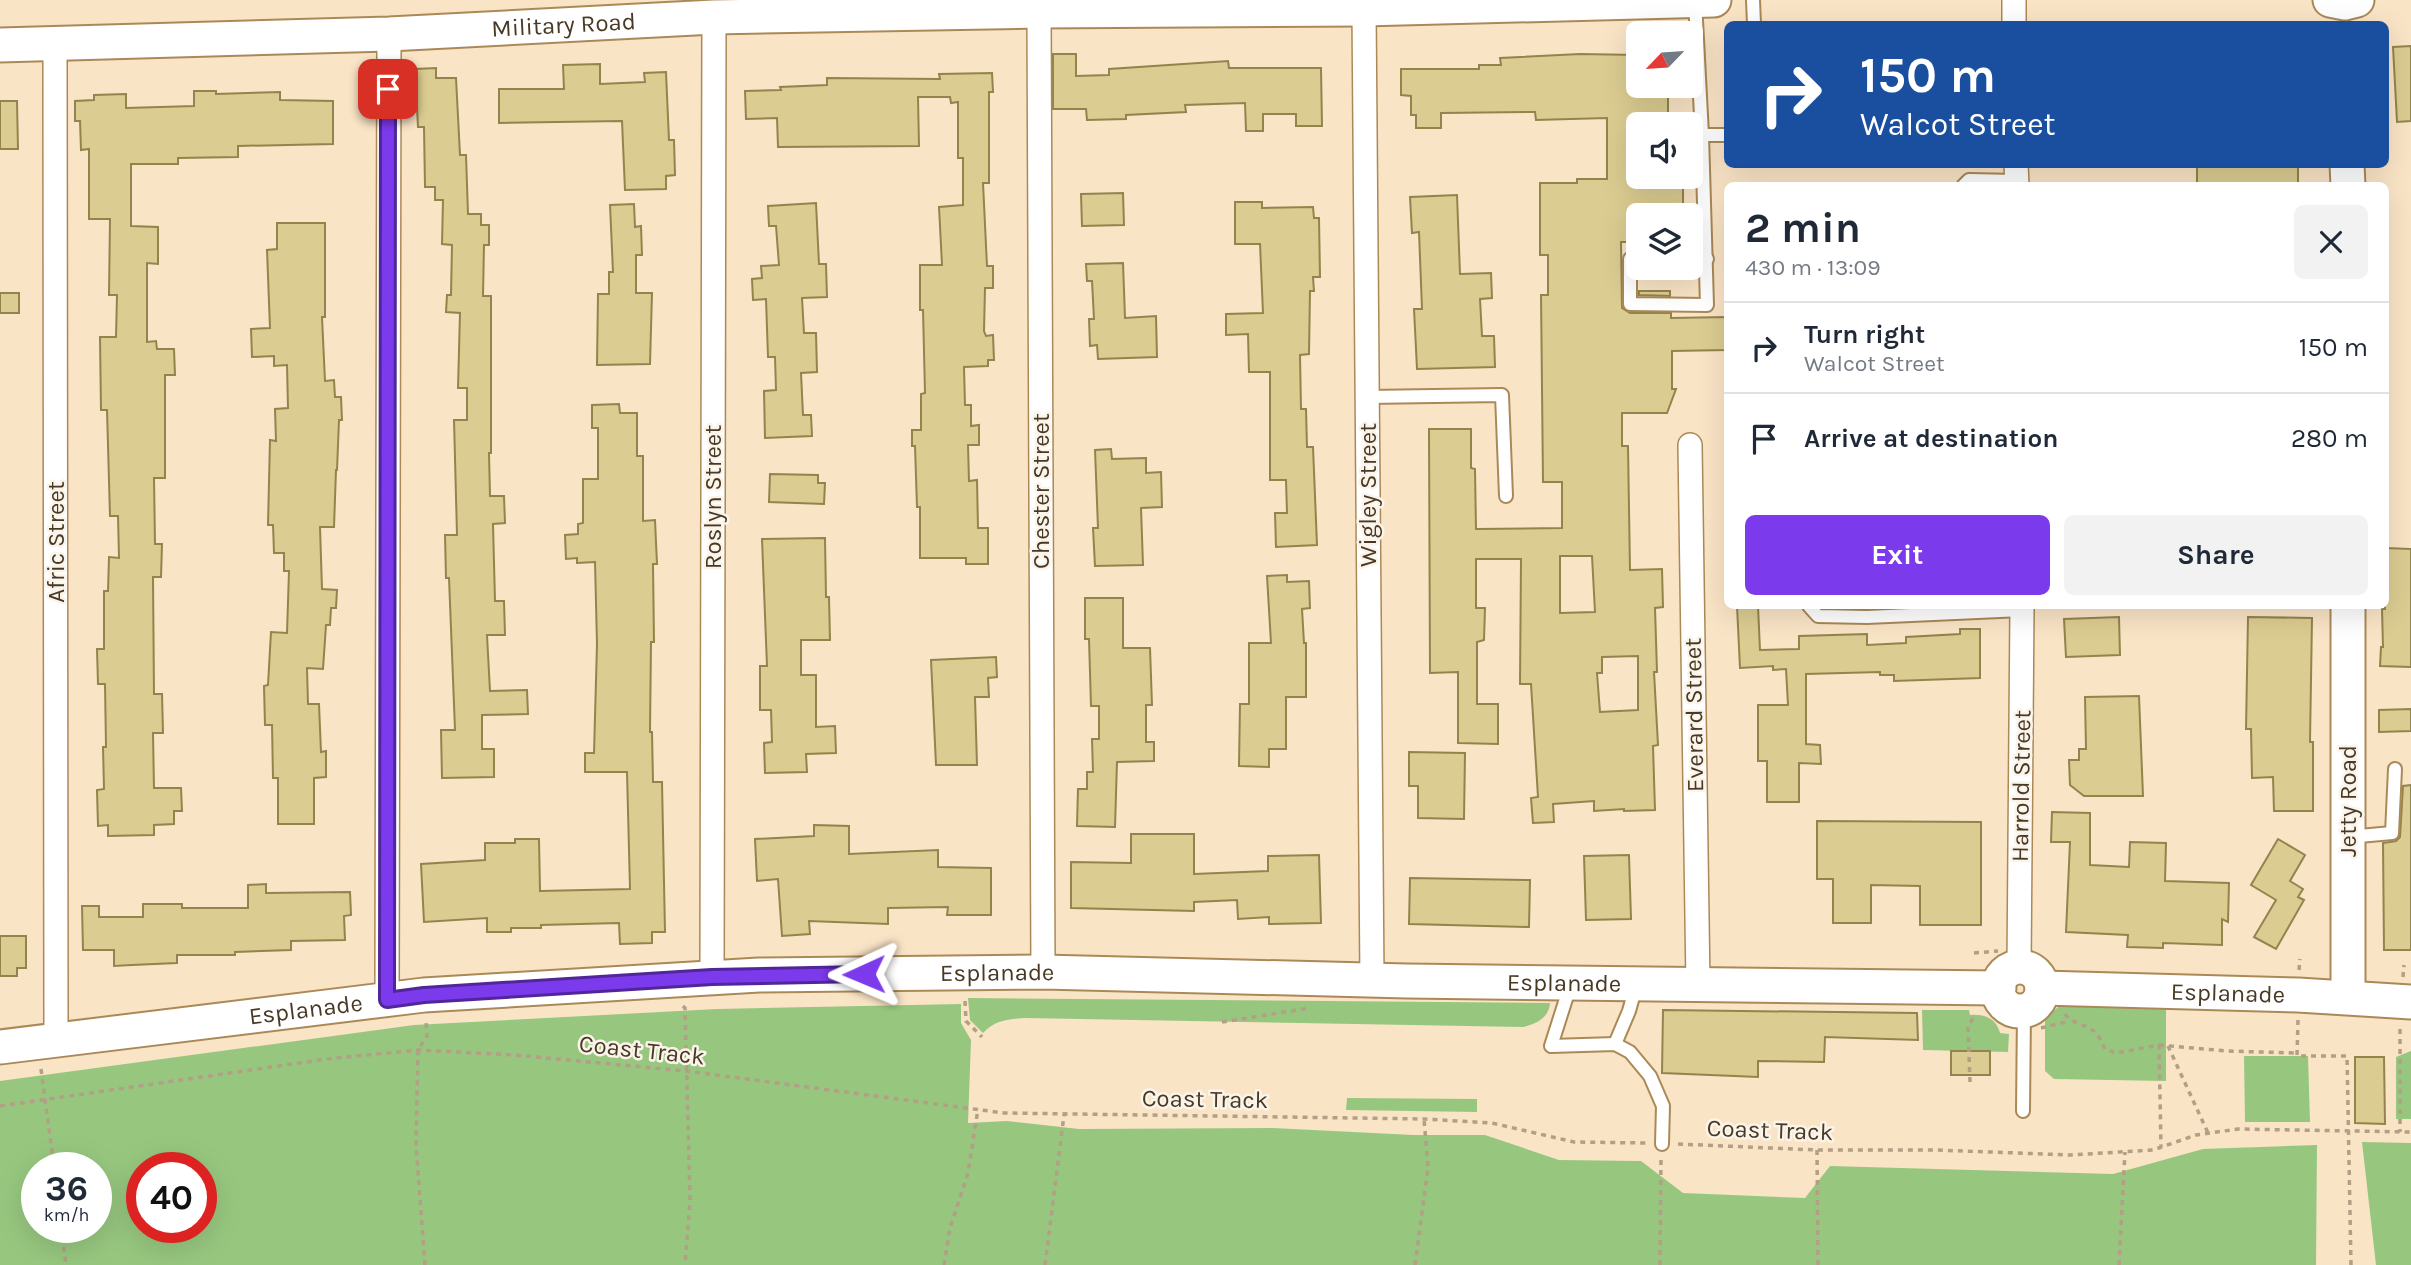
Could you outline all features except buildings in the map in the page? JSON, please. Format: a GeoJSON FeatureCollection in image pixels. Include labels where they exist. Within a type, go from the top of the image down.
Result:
{"type":"FeatureCollection","features":[{"type":"Feature","properties":{"kind":"street","name":"Military Road"},"geometry":{"type":"LineString","coordinates":[[0,45],[389,34],[714,17],[1364,9],[1714,0]]}},
{"type":"Feature","properties":{"kind":"street"},"geometry":{"type":"LineString","coordinates":[[2014,0],[2014,21]]}},
{"type":"Feature","properties":{"kind":"street"},"geometry":{"type":"LineString","coordinates":[[2332,21],[2329,0],[2345,3],[2358,0],[2359,21]]}},
{"type":"Feature","properties":{"kind":"street","name":"Wigley Street"},"geometry":{"type":"LineString","coordinates":[[1364,9],[1372,980]]}},
{"type":"Feature","properties":{"kind":"street","name":"Chester Street"},"geometry":{"type":"LineString","coordinates":[[1038,11],[1043,972]]}},
{"type":"Feature","properties":{"kind":"street","name":"Roslyn Street"},"geometry":{"type":"LineString","coordinates":[[712,977],[714,17]]}},
{"type":"Feature","properties":{"kind":"street"},"geometry":{"type":"LineString","coordinates":[[387,1000],[389,34]]}},
{"type":"Feature","properties":{"kind":"street","name":"Afric Street"},"geometry":{"type":"LineString","coordinates":[[55,45],[56,1040]]}},
{"type":"Feature","properties":{"kind":"street","name":"Everard Street"},"geometry":{"type":"LineString","coordinates":[[1690,445],[1698,985]]}},
{"type":"Feature","properties":{"kind":"street","name":"Harrold Street"},"geometry":{"type":"LineString","coordinates":[[2020,993],[2022,609]]}},
{"type":"Feature","properties":{"kind":"street","name":"Jetty Road"},"geometry":{"type":"LineString","coordinates":[[2348,609],[2348,998]]}},
{"type":"Feature","properties":{"kind":"street","name":"Esplanade"},"geometry":{"type":"LineString","coordinates":[[0,1047],[424,995],[712,977],[1043,972],[2348,998],[2405,1014]]}},
{"type":"Feature","properties":{"kind":"lane"},"geometry":{"type":"LineString","coordinates":[[1753,0],[1754,21]]}},
{"type":"Feature","properties":{"kind":"lane"},"geometry":{"type":"LineString","coordinates":[[1695,1],[1701,112]]}},
{"type":"Feature","properties":{"kind":"lane"},"geometry":{"type":"LineString","coordinates":[[1703,135],[1724,135]]}},
{"type":"Feature","properties":{"kind":"lane"},"geometry":{"type":"LineString","coordinates":[[1630,280],[1630,304],[1707,305],[1703,160]]}},
{"type":"Feature","properties":{"kind":"lane"},"geometry":{"type":"LineString","coordinates":[[1967,182],[2017,177]]}},
{"type":"Feature","properties":{"kind":"lane"},"geometry":{"type":"LineString","coordinates":[[1367,397],[1502,395],[1506,496]]}},
{"type":"Feature","properties":{"kind":"lane"},"geometry":{"type":"LineString","coordinates":[[1812,609],[1818,615],[1855,616],[2001,609]]}},
{"type":"Feature","properties":{"kind":"lane"},"geometry":{"type":"LineString","coordinates":[[2348,838],[2392,833],[2395,769]]}},
{"type":"Feature","properties":{"kind":"lane"},"geometry":{"type":"LineString","coordinates":[[1572,983],[1551,1046],[1615,1044],[1630,1052],[1650,1076],[1663,1106],[1662,1144]]}},
{"type":"Feature","properties":{"kind":"lane"},"geometry":{"type":"LineString","coordinates":[[1615,1044],[1637,983]]}},
{"type":"Feature","properties":{"kind":"lane"},"geometry":{"type":"LineString","coordinates":[[2020,993],[2023,1111]]}},
{"type":"Feature","properties":{"kind":"path"},"geometry":{"type":"LineString","coordinates":[[1974,953],[2020,993],[2070,1021],[2087,1027],[2098,1035],[2105,1049],[2116,1054],[2159,1045],[2297,1053],[2297,1056],[2347,1056],[2351,1265]]}},
{"type":"Feature","properties":{"kind":"path"},"geometry":{"type":"LineString","coordinates":[[2299,972],[2300,959]]}},
{"type":"Feature","properties":{"kind":"path"},"geometry":{"type":"LineString","coordinates":[[2020,993],[2065,1015],[2070,1021]]}},
{"type":"Feature","properties":{"kind":"path"},"geometry":{"type":"LineString","coordinates":[[1970,1082],[1968,1028],[2020,993]]}},
{"type":"Feature","properties":{"kind":"path"},"geometry":{"type":"LineString","coordinates":[[677,1001],[685,1008],[690,1201],[685,1265]]}},
{"type":"Feature","properties":{"kind":"path"},"geometry":{"type":"LineString","coordinates":[[965,1006],[966,1021],[982,1037]]}},
{"type":"Feature","properties":{"kind":"path"},"geometry":{"type":"LineString","coordinates":[[1222,1021],[1320,1006]]}},
{"type":"Feature","properties":{"kind":"path"},"geometry":{"type":"LineString","coordinates":[[2400,1132],[2405,1014]]}},
{"type":"Feature","properties":{"kind":"path"},"geometry":{"type":"LineString","coordinates":[[2297,1053],[2298,1017]]}},
{"type":"Feature","properties":{"kind":"path"},"geometry":{"type":"LineString","coordinates":[[425,1265],[416,1144],[418,1050],[427,1036],[426,1023]]}},
{"type":"Feature","properties":{"kind":"path"},"geometry":{"type":"LineString","coordinates":[[2159,1045],[2161,1147]]}},
{"type":"Feature","properties":{"kind":"path"},"geometry":{"type":"LineString","coordinates":[[2168,1046],[2209,1133]]}},
{"type":"Feature","properties":{"kind":"path","name":"Coast Track"},"geometry":{"type":"LineString","coordinates":[[0,1106],[327,1059],[418,1050],[514,1055],[686,1071],[1004,1113],[1424,1119],[1492,1123],[1574,1142],[2070,1155],[2161,1147],[2209,1133],[2238,1129],[2411,1132]]}},
{"type":"Feature","properties":{"kind":"path"},"geometry":{"type":"LineString","coordinates":[[41,1069],[52,1152]]}},
{"type":"Feature","properties":{"kind":"path"},"geometry":{"type":"LineString","coordinates":[[944,1265],[950,1228],[968,1172],[978,1109]]}},
{"type":"Feature","properties":{"kind":"path"},"geometry":{"type":"LineString","coordinates":[[1045,1265],[1065,1115]]}},
{"type":"Feature","properties":{"kind":"path"},"geometry":{"type":"LineString","coordinates":[[1415,1265],[1428,1168],[1424,1119]]}},
{"type":"Feature","properties":{"kind":"path"},"geometry":{"type":"LineString","coordinates":[[1660,1265],[1662,1144]]}},
{"type":"Feature","properties":{"kind":"path"},"geometry":{"type":"LineString","coordinates":[[1817,1150],[1818,1265]]}},
{"type":"Feature","properties":{"kind":"path"},"geometry":{"type":"LineString","coordinates":[[2119,1265],[2125,1152]]}},
{"type":"Feature","properties":{"kind":"path"},"geometry":{"type":"LineString","coordinates":[[63,1243],[66,1265]]}},
{"type":"Feature","properties":{"kind":"green space"},"geometry":{"type":"Polygon","coordinates":[[[968,998],[1550,1003],[1541,1020],[1523,1027],[1025,1018],[1002,1021],[983,1033],[970,1020],[968,998]]]}},
{"type":"Feature","properties":{"kind":"green space"},"geometry":{"type":"Polygon","coordinates":[[[2078,1002],[2166,1005],[2166,1081],[2054,1079],[2045,1071],[2045,1019],[2058,1007],[2078,1002]]]}},
{"type":"Feature","properties":{"kind":"green space"},"geometry":{"type":"Polygon","coordinates":[[[961,1004],[961,1023],[971,1040],[968,1123],[1007,1121],[1079,1129],[1273,1128],[1413,1135],[1485,1135],[1559,1160],[1641,1161],[1683,1193],[1805,1198],[1830,1166],[2113,1174],[2203,1149],[2317,1145],[2316,1265],[0,1265],[0,1081],[414,1025],[717,1009],[961,1004]]]}},
{"type":"Feature","properties":{"kind":"green space"},"geometry":{"type":"Polygon","coordinates":[[[1922,1010],[1969,1010],[1970,1015],[1989,1018],[2000,1033],[2009,1034],[2008,1052],[1923,1050],[1922,1010]]]}},
{"type":"Feature","properties":{"kind":"green space"},"geometry":{"type":"Polygon","coordinates":[[[2411,1051],[2411,1119],[2396,1119],[2396,1057],[2411,1051]]]}},
{"type":"Feature","properties":{"kind":"green space"},"geometry":{"type":"Polygon","coordinates":[[[2244,1056],[2308,1056],[2310,1122],[2245,1122],[2244,1056]]]}},
{"type":"Feature","properties":{"kind":"green space"},"geometry":{"type":"Polygon","coordinates":[[[1347,1098],[1477,1099],[1477,1112],[1346,1110],[1347,1098]]]}},
{"type":"Feature","properties":{"kind":"green space"},"geometry":{"type":"Polygon","coordinates":[[[2362,1142],[2411,1143],[2411,1265],[2376,1265],[2362,1142]]]}},
{"type":"Feature","properties":{"kind":"route"},"geometry":{"type":"LineString","coordinates":[[388,89],[387,1000],[424,995],[712,977],[864,974]]}}]}
